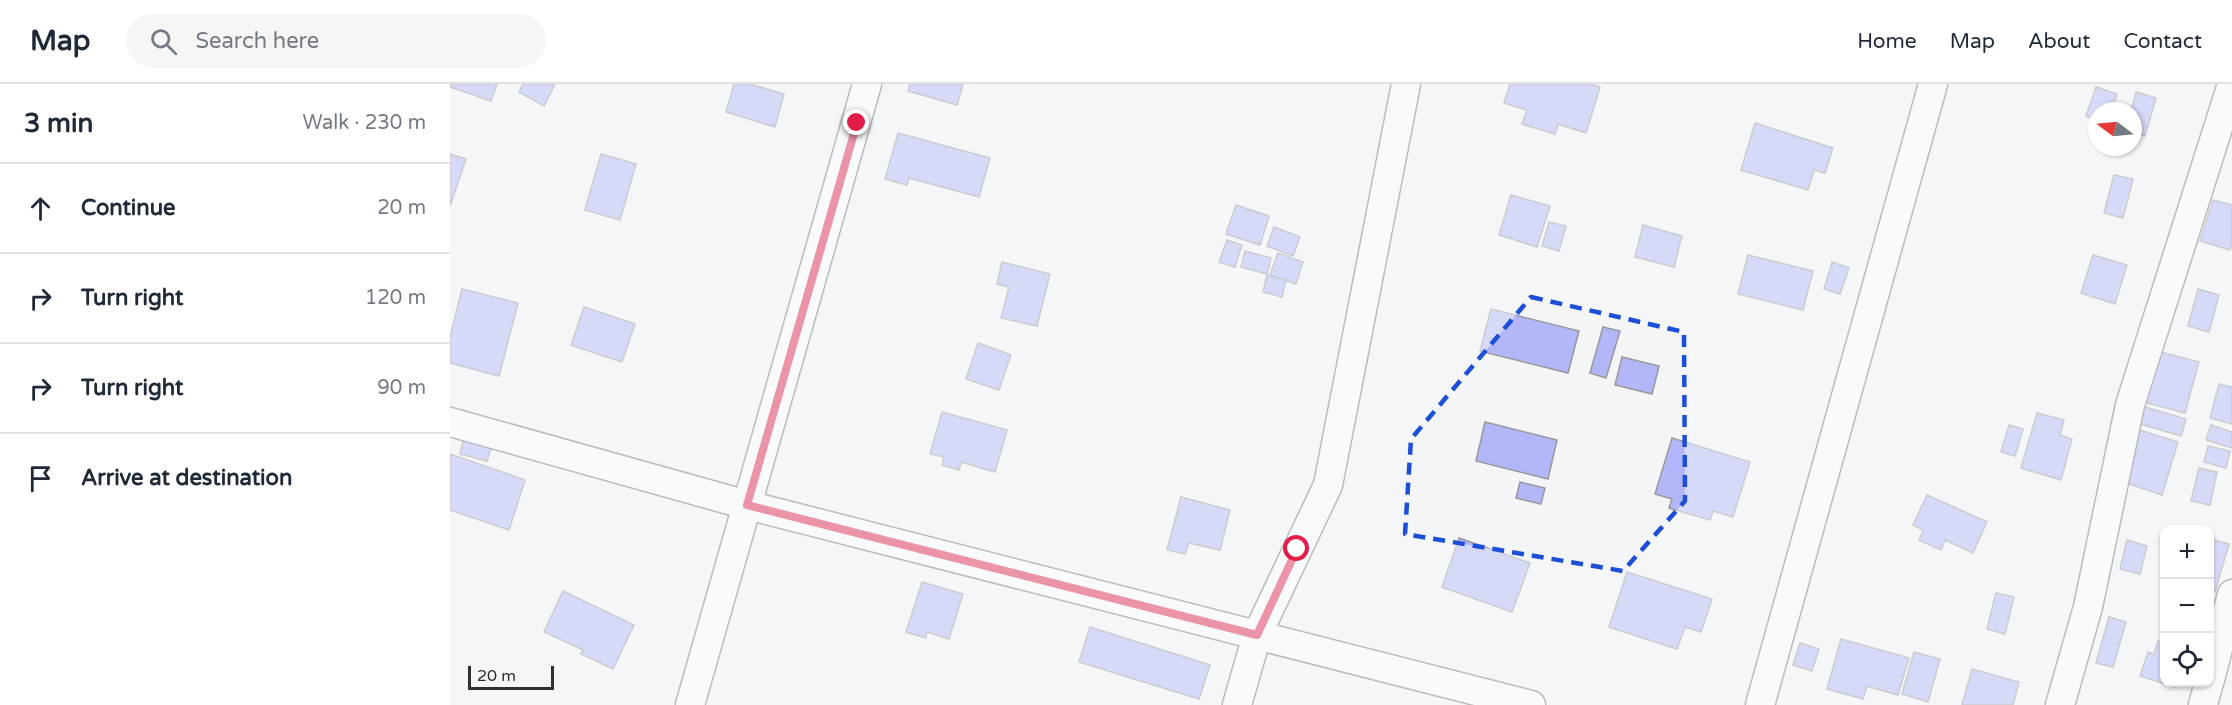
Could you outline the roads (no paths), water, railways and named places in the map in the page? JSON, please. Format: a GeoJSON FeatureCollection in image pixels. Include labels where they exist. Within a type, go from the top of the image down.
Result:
{"type":"FeatureCollection","features":[{"type":"Feature","properties":{"kind":"street"},"geometry":{"type":"LineString","coordinates":[[690,705],[867,84]]}},
{"type":"Feature","properties":{"kind":"street"},"geometry":{"type":"LineString","coordinates":[[1237,705],[1257,635],[1328,485],[1406,84]]}},
{"type":"Feature","properties":{"kind":"street"},"geometry":{"type":"LineString","coordinates":[[1760,705],[1934,84]]}},
{"type":"Feature","properties":{"kind":"street"},"geometry":{"type":"LineString","coordinates":[[2060,705],[2088,607],[2130,405],[2232,84]]}},
{"type":"Feature","properties":{"kind":"street"},"geometry":{"type":"LineString","coordinates":[[450,422],[747,505],[1531,705]]}},
{"type":"Feature","properties":{"kind":"street"},"geometry":{"type":"LineString","coordinates":[[2214,662],[2232,594]]}},
{"type":"Feature","properties":{"kind":"street"},"geometry":{"type":"LineString","coordinates":[[2203,705],[2208,687]]}}]}
